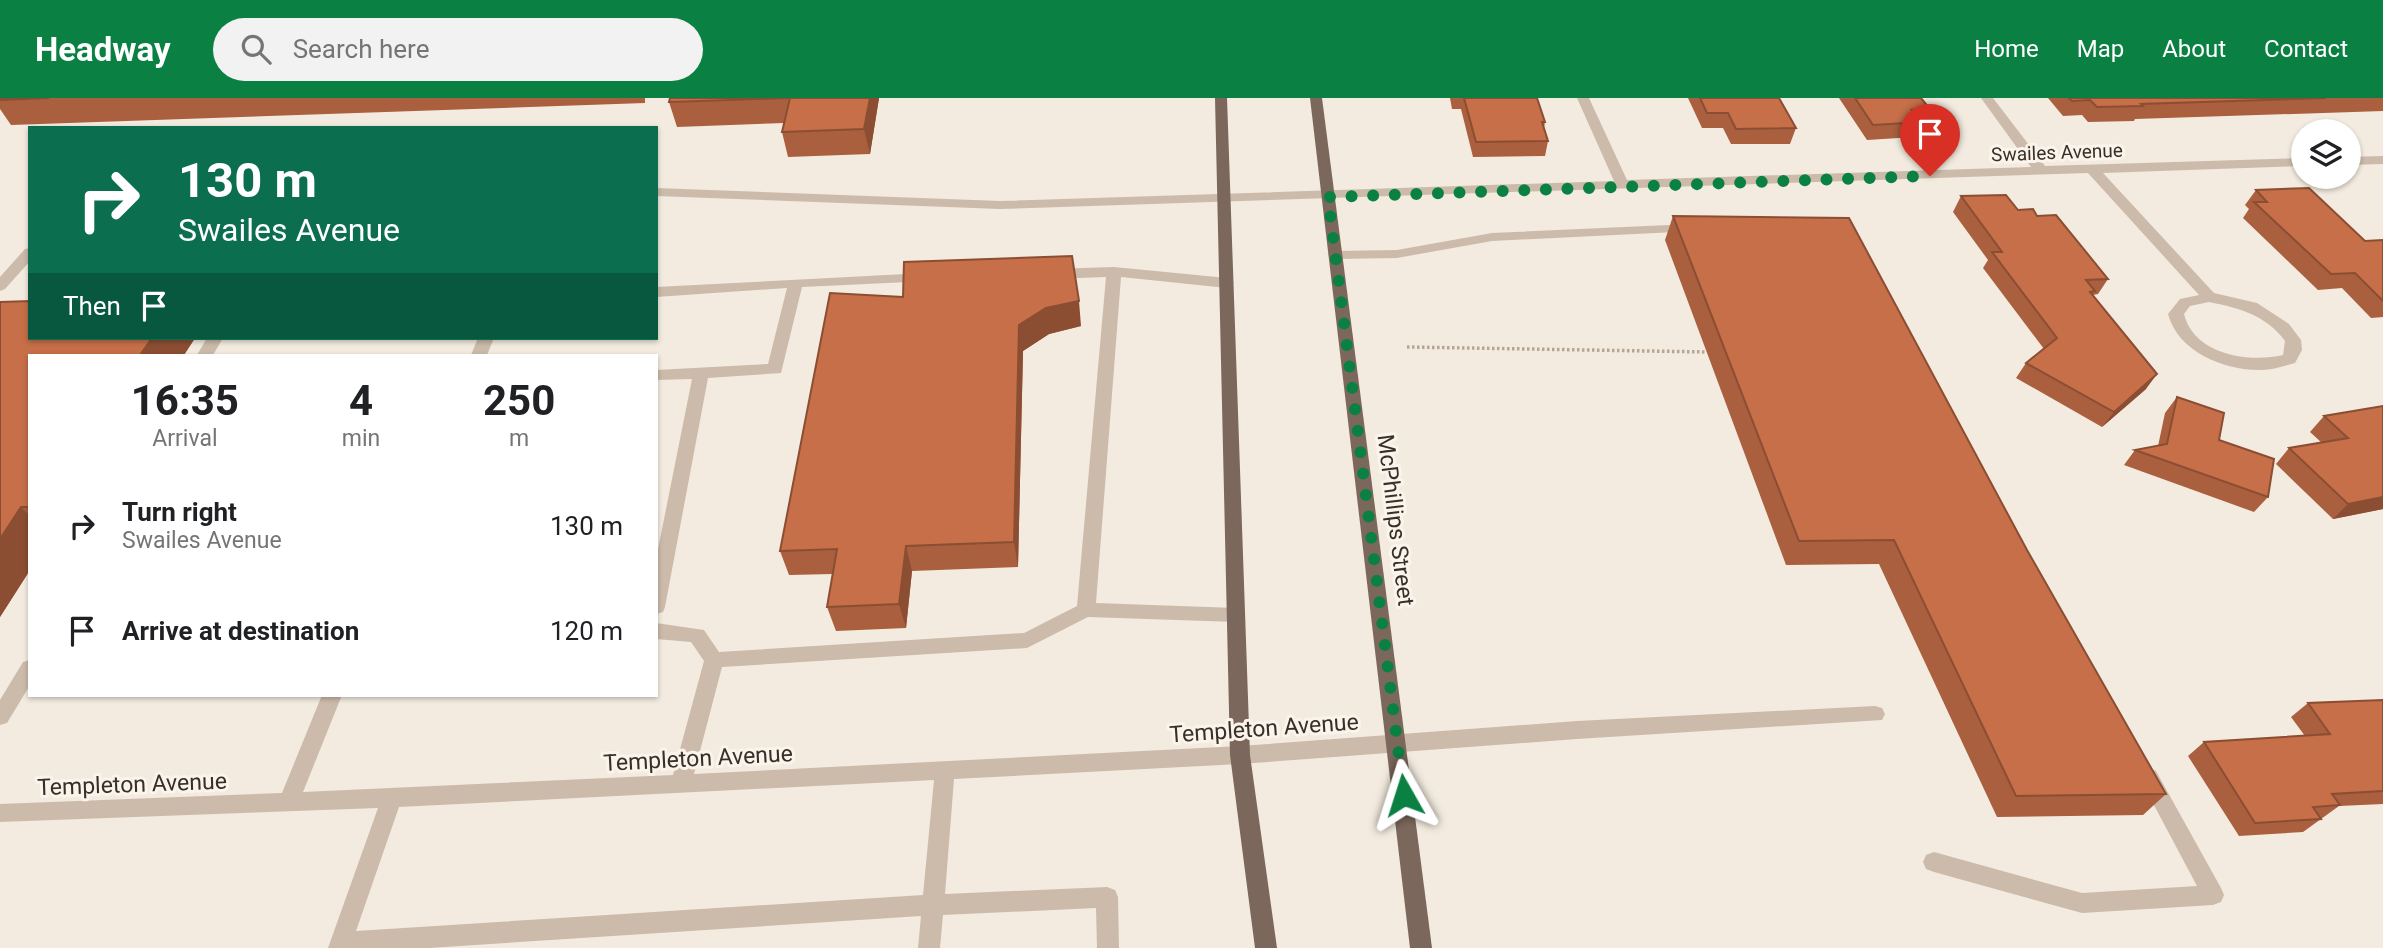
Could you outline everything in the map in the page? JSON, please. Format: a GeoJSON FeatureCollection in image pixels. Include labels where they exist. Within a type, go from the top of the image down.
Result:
{"type":"FeatureCollection","features":[{"type":"Feature","properties":{"kind":"main road"},"geometry":{"type":"LineString","coordinates":[[1221,98],[1240,755],[1266,948]]}},
{"type":"Feature","properties":{"kind":"main road","name":"McPhillips Street"},"geometry":{"type":"LineString","coordinates":[[1316,98],[1398,744],[1421,948]]}},
{"type":"Feature","properties":{"kind":"street"},"geometry":{"type":"LineString","coordinates":[[1583,98],[1623,186]]}},
{"type":"Feature","properties":{"kind":"street"},"geometry":{"type":"LineString","coordinates":[[1987,98],[2042,172]]}},
{"type":"Feature","properties":{"kind":"street"},"geometry":{"type":"LineString","coordinates":[[2361,161],[2383,160]]}},
{"type":"Feature","properties":{"kind":"street","name":"Swailes Avenue"},"geometry":{"type":"LineString","coordinates":[[658,192],[1000,205],[1225,201],[2291,162]]}},
{"type":"Feature","properties":{"kind":"street"},"geometry":{"type":"LineString","coordinates":[[2093,170],[2209,297],[2231,299],[2270,316],[2293,340],[2294,350],[2289,359],[2259,367],[2219,358],[2184,336],[2176,323],[2175,312],[2180,304],[2192,298],[2209,297]]}},
{"type":"Feature","properties":{"kind":"street"},"geometry":{"type":"LineString","coordinates":[[1335,255],[1397,254],[1492,237],[1709,227]]}},
{"type":"Feature","properties":{"kind":"street"},"geometry":{"type":"LineString","coordinates":[[0,286],[28,254]]}},
{"type":"Feature","properties":{"kind":"street"},"geometry":{"type":"LineString","coordinates":[[1086,610],[1114,272]]}},
{"type":"Feature","properties":{"kind":"street"},"geometry":{"type":"LineString","coordinates":[[1031,275],[1114,272],[1227,283]]}},
{"type":"Feature","properties":{"kind":"street"},"geometry":{"type":"LineString","coordinates":[[658,292],[934,278]]}},
{"type":"Feature","properties":{"kind":"street"},"geometry":{"type":"LineString","coordinates":[[658,375],[775,369],[796,283]]}},
{"type":"Feature","properties":{"kind":"street"},"geometry":{"type":"LineString","coordinates":[[658,597],[701,373]]}},
{"type":"Feature","properties":{"kind":"street"},"geometry":{"type":"LineString","coordinates":[[714,660],[1027,640],[1086,610],[1236,615]]}},
{"type":"Feature","properties":{"kind":"street"},"geometry":{"type":"LineString","coordinates":[[658,631],[697,635],[714,660],[681,783]]}},
{"type":"Feature","properties":{"kind":"street"},"geometry":{"type":"LineString","coordinates":[[0,717],[27,677]]}},
{"type":"Feature","properties":{"kind":"street"},"geometry":{"type":"LineString","coordinates":[[288,803],[331,697]]}},
{"type":"Feature","properties":{"kind":"street","name":"Templeton Avenue"},"geometry":{"type":"LineString","coordinates":[[0,813],[392,799],[945,771],[1240,755],[1577,730],[1875,714]]}},
{"type":"Feature","properties":{"kind":"street"},"geometry":{"type":"LineString","coordinates":[[1934,862],[2082,903],[2213,895],[2140,760]]}},
{"type":"Feature","properties":{"kind":"street"},"geometry":{"type":"LineString","coordinates":[[929,948],[945,771]]}},
{"type":"Feature","properties":{"kind":"street"},"geometry":{"type":"LineString","coordinates":[[392,799],[340,945],[932,905],[1107,897],[1108,948]]}},
{"type":"Feature","properties":{"kind":"path"},"geometry":{"type":"LineString","coordinates":[[1407,347],[1707,352]]}},
{"type":"Feature","properties":{"kind":"building"},"geometry":{"type":"Polygon","coordinates":[[[0,98],[49,98],[0,100],[0,98]]]}},
{"type":"Feature","properties":{"kind":"building"},"geometry":{"type":"Polygon","coordinates":[[[670,98],[790,98],[669,102],[670,98]]]}},
{"type":"Feature","properties":{"kind":"building"},"geometry":{"type":"Polygon","coordinates":[[[790,98],[870,98],[864,129],[782,132],[790,98]]]}},
{"type":"Feature","properties":{"kind":"building"},"geometry":{"type":"Polygon","coordinates":[[[1464,98],[1537,98],[1548,141],[1476,142],[1464,98]]]}},
{"type":"Feature","properties":{"kind":"building"},"geometry":{"type":"Polygon","coordinates":[[[1700,98],[1779,98],[1796,128],[1736,129],[1728,113],[1707,113],[1700,98]]]}},
{"type":"Feature","properties":{"kind":"building"},"geometry":{"type":"Polygon","coordinates":[[[1855,98],[1921,98],[1930,109],[1912,110],[1922,122],[1873,125],[1855,98]]]}},
{"type":"Feature","properties":{"kind":"building"},"geometry":{"type":"Polygon","coordinates":[[[2069,98],[2326,98],[2097,107],[2090,100],[2072,101],[2069,98]]]}},
{"type":"Feature","properties":{"kind":"building"},"geometry":{"type":"Polygon","coordinates":[[[2310,189],[2365,241],[2383,240],[2383,301],[2355,273],[2331,274],[2254,202],[2267,202],[2256,190],[2310,189]]]}},
{"type":"Feature","properties":{"kind":"building"},"geometry":{"type":"Polygon","coordinates":[[[2006,195],[2018,210],[2033,209],[2037,216],[2056,215],[2108,279],[2086,280],[2095,291],[2090,292],[2157,374],[2114,412],[2026,363],[2057,338],[1992,252],[2002,252],[1961,196],[2006,195]]]}},
{"type":"Feature","properties":{"kind":"building"},"geometry":{"type":"Polygon","coordinates":[[[1673,216],[1849,218],[2027,550],[2166,794],[2016,796],[1894,540],[1799,541],[1673,216]]]}},
{"type":"Feature","properties":{"kind":"building"},"geometry":{"type":"Polygon","coordinates":[[[1072,256],[1079,301],[1046,308],[1019,325],[1014,542],[906,546],[899,604],[827,607],[837,549],[780,551],[830,293],[903,297],[904,262],[1072,256]]]}},
{"type":"Feature","properties":{"kind":"building"},"geometry":{"type":"Polygon","coordinates":[[[28,301],[28,340],[151,340],[141,354],[28,354],[28,507],[21,507],[0,539],[0,302],[28,301]]]}},
{"type":"Feature","properties":{"kind":"building"},"geometry":{"type":"Polygon","coordinates":[[[2177,397],[2224,413],[2219,440],[2274,459],[2268,497],[2135,450],[2167,444],[2177,397]]]}},
{"type":"Feature","properties":{"kind":"building"},"geometry":{"type":"Polygon","coordinates":[[[2383,406],[2383,497],[2348,504],[2289,448],[2348,438],[2324,416],[2383,406]]]}},
{"type":"Feature","properties":{"kind":"building"},"geometry":{"type":"Polygon","coordinates":[[[2383,700],[2383,791],[2332,794],[2340,805],[2313,807],[2321,819],[2255,823],[2204,742],[2330,734],[2308,703],[2383,700]]]}},
{"type":"Feature","properties":{"kind":"route"},"geometry":{"type":"LineString","coordinates":[[1404,795],[1328,197],[1930,176]]}}]}
